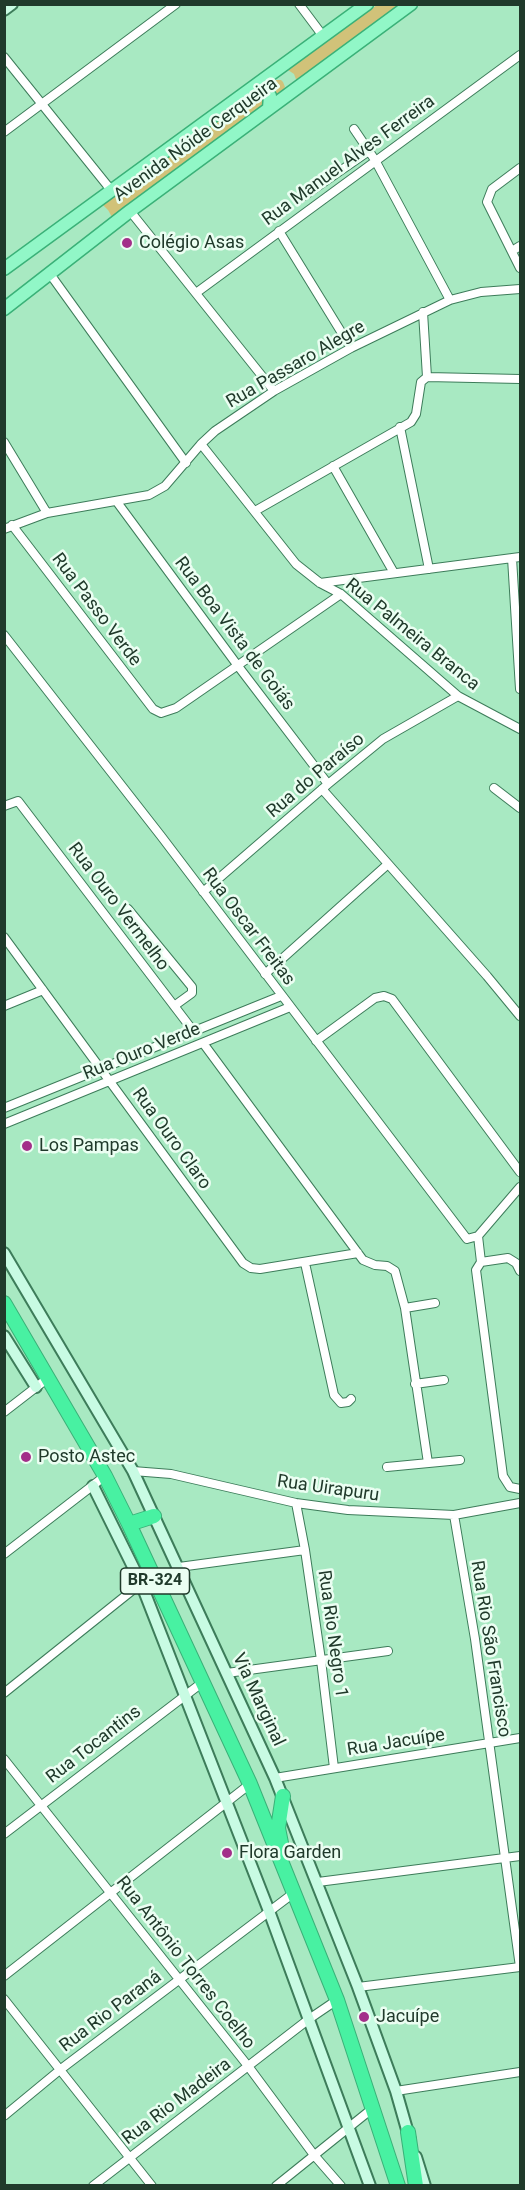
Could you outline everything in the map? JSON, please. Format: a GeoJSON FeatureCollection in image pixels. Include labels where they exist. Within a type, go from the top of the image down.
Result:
{"type":"FeatureCollection","features":[{"type":"Feature","properties":{"kind":"highway","name":"BR-324"},"geometry":{"type":"LineString","coordinates":[[4,1303],[105,1476],[129,1524],[146,1579],[204,1681],[250,1784],[337,2000],[398,2186]]}},
{"type":"Feature","properties":{"kind":"highway"},"geometry":{"type":"LineString","coordinates":[[129,1524],[154,1516]]}},
{"type":"Feature","properties":{"kind":"highway"},"geometry":{"type":"LineString","coordinates":[[284,1796],[278,1828],[285,1869]]}},
{"type":"Feature","properties":{"kind":"highway"},"geometry":{"type":"LineString","coordinates":[[408,2132],[416,2186]]}},
{"type":"Feature","properties":{"kind":"main road","name":"Avenida Nóide Cerqueira"},"geometry":{"type":"LineString","coordinates":[[4,269],[366,4]]}},
{"type":"Feature","properties":{"kind":"main road","name":"Avenida Nóide Cerqueira"},"geometry":{"type":"LineString","coordinates":[[4,309],[130,211],[411,4]]}},
{"type":"Feature","properties":{"kind":"main road"},"geometry":{"type":"LineString","coordinates":[[256,85],[262,87],[270,96],[270,108]]}},
{"type":"Feature","properties":{"kind":"street"},"geometry":{"type":"LineString","coordinates":[[4,10],[12,4]]}},
{"type":"Feature","properties":{"kind":"street"},"geometry":{"type":"LineString","coordinates":[[4,132],[176,4]]}},
{"type":"Feature","properties":{"kind":"street"},"geometry":{"type":"LineString","coordinates":[[299,4],[323,36]]}},
{"type":"Feature","properties":{"kind":"street","name":"Rua Manuel Alves Ferreira"},"geometry":{"type":"LineString","coordinates":[[196,293],[520,55]]}},
{"type":"Feature","properties":{"kind":"street"},"geometry":{"type":"LineString","coordinates":[[4,57],[111,190]]}},
{"type":"Feature","properties":{"kind":"street"},"geometry":{"type":"LineString","coordinates":[[354,129],[375,160],[450,300]]}},
{"type":"Feature","properties":{"kind":"street"},"geometry":{"type":"LineString","coordinates":[[301,198],[369,151]]}},
{"type":"Feature","properties":{"kind":"street"},"geometry":{"type":"LineString","coordinates":[[519,172],[497,184],[487,198],[488,208],[520,268]]}},
{"type":"Feature","properties":{"kind":"street"},"geometry":{"type":"LineString","coordinates":[[130,211],[274,391]]}},
{"type":"Feature","properties":{"kind":"street"},"geometry":{"type":"LineString","coordinates":[[279,231],[351,348]]}},
{"type":"Feature","properties":{"kind":"street"},"geometry":{"type":"LineString","coordinates":[[512,251],[520,246]]}},
{"type":"Feature","properties":{"kind":"street"},"geometry":{"type":"LineString","coordinates":[[50,274],[186,463]]}},
{"type":"Feature","properties":{"kind":"street","name":"Rua Passaro Alegre"},"geometry":{"type":"LineString","coordinates":[[8,527],[47,513],[149,495],[165,486],[201,444],[227,422],[274,391],[351,348],[450,300],[481,292],[520,289]]}},
{"type":"Feature","properties":{"kind":"street"},"geometry":{"type":"LineString","coordinates":[[423,312],[427,376]]}},
{"type":"Feature","properties":{"kind":"street"},"geometry":{"type":"LineString","coordinates":[[255,511],[415,419],[421,382],[427,376],[520,379]]}},
{"type":"Feature","properties":{"kind":"street"},"geometry":{"type":"LineString","coordinates":[[400,427],[429,569]]}},
{"type":"Feature","properties":{"kind":"street"},"geometry":{"type":"LineString","coordinates":[[4,442],[47,513]]}},
{"type":"Feature","properties":{"kind":"street","name":"Rua Palmeira Branca"},"geometry":{"type":"LineString","coordinates":[[201,444],[290,558],[321,583],[341,594],[458,696],[520,729]]}},
{"type":"Feature","properties":{"kind":"street"},"geometry":{"type":"LineString","coordinates":[[333,466],[394,573]]}},
{"type":"Feature","properties":{"kind":"street","name":"Rua Boa Vista de Goiás"},"geometry":{"type":"LineString","coordinates":[[117,502],[325,786],[388,864],[520,1016]]}},
{"type":"Feature","properties":{"kind":"street","name":"Rua Passo Verde"},"geometry":{"type":"LineString","coordinates":[[8,527],[157,712],[165,713],[176,708],[237,666]]}},
{"type":"Feature","properties":{"kind":"street"},"geometry":{"type":"LineString","coordinates":[[321,583],[516,558],[520,689]]}},
{"type":"Feature","properties":{"kind":"street"},"geometry":{"type":"LineString","coordinates":[[237,666],[341,594]]}},
{"type":"Feature","properties":{"kind":"street","name":"Rua Oscar Freitas"},"geometry":{"type":"LineString","coordinates":[[4,635],[467,1239],[477,1236]]}},
{"type":"Feature","properties":{"kind":"street","name":"Rua do Paraíso"},"geometry":{"type":"LineString","coordinates":[[203,892],[383,739],[458,696]]}},
{"type":"Feature","properties":{"kind":"street"},"geometry":{"type":"LineString","coordinates":[[494,788],[520,808]]}},
{"type":"Feature","properties":{"kind":"street","name":"Rua Ouro Vermelho"},"geometry":{"type":"LineString","coordinates":[[4,806],[18,801],[194,1032]]}},
{"type":"Feature","properties":{"kind":"street"},"geometry":{"type":"LineString","coordinates":[[265,974],[388,864]]}},
{"type":"Feature","properties":{"kind":"street"},"geometry":{"type":"LineString","coordinates":[[128,909],[192,987],[192,993],[174,1006]]}},
{"type":"Feature","properties":{"kind":"street","name":"Rua Ouro Claro"},"geometry":{"type":"LineString","coordinates":[[4,937],[243,1263],[251,1268],[260,1269],[358,1253]]}},
{"type":"Feature","properties":{"kind":"street"},"geometry":{"type":"LineString","coordinates":[[4,1006],[42,990]]}},
{"type":"Feature","properties":{"kind":"street","name":"Rua Ouro Verde"},"geometry":{"type":"LineString","coordinates":[[4,1108],[281,996]]}},
{"type":"Feature","properties":{"kind":"street"},"geometry":{"type":"LineString","coordinates":[[316,1041],[375,998],[384,996],[392,999],[520,1172]]}},
{"type":"Feature","properties":{"kind":"street","name":"Rua Ouro Verde"},"geometry":{"type":"LineString","coordinates":[[4,1124],[290,1007]]}},
{"type":"Feature","properties":{"kind":"street"},"geometry":{"type":"LineString","coordinates":[[203,1043],[358,1253],[367,1263],[387,1266],[395,1271],[405,1308],[428,1463]]}},
{"type":"Feature","properties":{"kind":"street"},"geometry":{"type":"LineString","coordinates":[[520,1187],[477,1236],[481,1262],[476,1270],[503,1476],[510,1487],[520,1489]]}},
{"type":"Feature","properties":{"kind":"street","name":"Via Marginal"},"geometry":{"type":"LineString","coordinates":[[4,1253],[133,1471],[284,1796],[396,2091],[425,2186]]}},
{"type":"Feature","properties":{"kind":"street"},"geometry":{"type":"LineString","coordinates":[[481,1262],[508,1258],[516,1263],[520,1271]]}},
{"type":"Feature","properties":{"kind":"street"},"geometry":{"type":"LineString","coordinates":[[305,1263],[334,1395],[341,1403],[351,1399]]}},
{"type":"Feature","properties":{"kind":"street"},"geometry":{"type":"LineString","coordinates":[[405,1308],[435,1303]]}},
{"type":"Feature","properties":{"kind":"street"},"geometry":{"type":"LineString","coordinates":[[4,1336],[36,1387]]}},
{"type":"Feature","properties":{"kind":"street"},"geometry":{"type":"LineString","coordinates":[[4,1412],[48,1378]]}},
{"type":"Feature","properties":{"kind":"street"},"geometry":{"type":"LineString","coordinates":[[415,1384],[444,1380]]}},
{"type":"Feature","properties":{"kind":"street"},"geometry":{"type":"LineString","coordinates":[[387,1467],[460,1460]]}},
{"type":"Feature","properties":{"kind":"street","name":"Rua Uirapuru"},"geometry":{"type":"LineString","coordinates":[[133,1471],[171,1474],[296,1503],[383,1512],[454,1515],[520,1503]]}},
{"type":"Feature","properties":{"kind":"street"},"geometry":{"type":"LineString","coordinates":[[4,1554],[105,1476]]}},
{"type":"Feature","properties":{"kind":"street"},"geometry":{"type":"LineString","coordinates":[[93,1486],[146,1579],[183,1695],[269,1911],[370,2186]]}},
{"type":"Feature","properties":{"kind":"street","name":"Rua Rio Negro 1"},"geometry":{"type":"LineString","coordinates":[[296,1503],[321,1660],[333,1768]]}},
{"type":"Feature","properties":{"kind":"street","name":"Rua Rio São Francisco"},"geometry":{"type":"LineString","coordinates":[[454,1515],[520,1967]]}},
{"type":"Feature","properties":{"kind":"street"},"geometry":{"type":"LineString","coordinates":[[179,1567],[305,1550]]}},
{"type":"Feature","properties":{"kind":"street"},"geometry":{"type":"LineString","coordinates":[[4,1693],[146,1579]]}},
{"type":"Feature","properties":{"kind":"street"},"geometry":{"type":"LineString","coordinates":[[227,1673],[388,1651]]}},
{"type":"Feature","properties":{"kind":"street","name":"Rua Tocantins"},"geometry":{"type":"LineString","coordinates":[[4,1834],[204,1681]]}},
{"type":"Feature","properties":{"kind":"street","name":"Rua Jacuípe"},"geometry":{"type":"LineString","coordinates":[[275,1778],[520,1738]]}},
{"type":"Feature","properties":{"kind":"street","name":"Rua Antônio Torres Coelho"},"geometry":{"type":"LineString","coordinates":[[4,1759],[111,1891],[248,2066],[314,2155],[341,2186]]}},
{"type":"Feature","properties":{"kind":"street"},"geometry":{"type":"LineString","coordinates":[[4,1976],[250,1784]]}},
{"type":"Feature","properties":{"kind":"street"},"geometry":{"type":"LineString","coordinates":[[318,1882],[520,1856]]}},
{"type":"Feature","properties":{"kind":"street","name":"Rua Rio Paraná"},"geometry":{"type":"LineString","coordinates":[[4,2116],[61,2069],[295,1892]]}},
{"type":"Feature","properties":{"kind":"street"},"geometry":{"type":"LineString","coordinates":[[358,1986],[520,1967]]}},
{"type":"Feature","properties":{"kind":"street"},"geometry":{"type":"LineString","coordinates":[[4,2000],[152,2186]]}},
{"type":"Feature","properties":{"kind":"street","name":"Rua Rio Madeira"},"geometry":{"type":"LineString","coordinates":[[93,2186],[309,2019],[337,2000]]}},
{"type":"Feature","properties":{"kind":"street"},"geometry":{"type":"LineString","coordinates":[[396,2091],[520,2072]]}},
{"type":"Feature","properties":{"kind":"street"},"geometry":{"type":"LineString","coordinates":[[276,2186],[373,2108]]}},
{"type":"Feature","properties":{"kind":"shaded area"},"geometry":{"type":"Polygon","coordinates":[[[377,5],[403,5],[297,82],[294,74],[288,70],[377,5]]]}},
{"type":"Feature","properties":{"kind":"shaded area"},"geometry":{"type":"Polygon","coordinates":[[[274,80],[283,82],[285,87],[282,92],[112,217],[103,205],[274,80]]]}},
{"type":"Feature","properties":{"kind":"place","name":"Colégio Asas"},"geometry":{"type":"Point","coordinates":[127,243]}},
{"type":"Feature","properties":{"kind":"place","name":"Los Pampas"},"geometry":{"type":"Point","coordinates":[27,1146]}},
{"type":"Feature","properties":{"kind":"place","name":"Posto Astec"},"geometry":{"type":"Point","coordinates":[26,1457]}},
{"type":"Feature","properties":{"kind":"place","name":"Flora Garden"},"geometry":{"type":"Point","coordinates":[227,1853]}},
{"type":"Feature","properties":{"kind":"place","name":"Jacuípe"},"geometry":{"type":"Point","coordinates":[364,2017]}}]}
